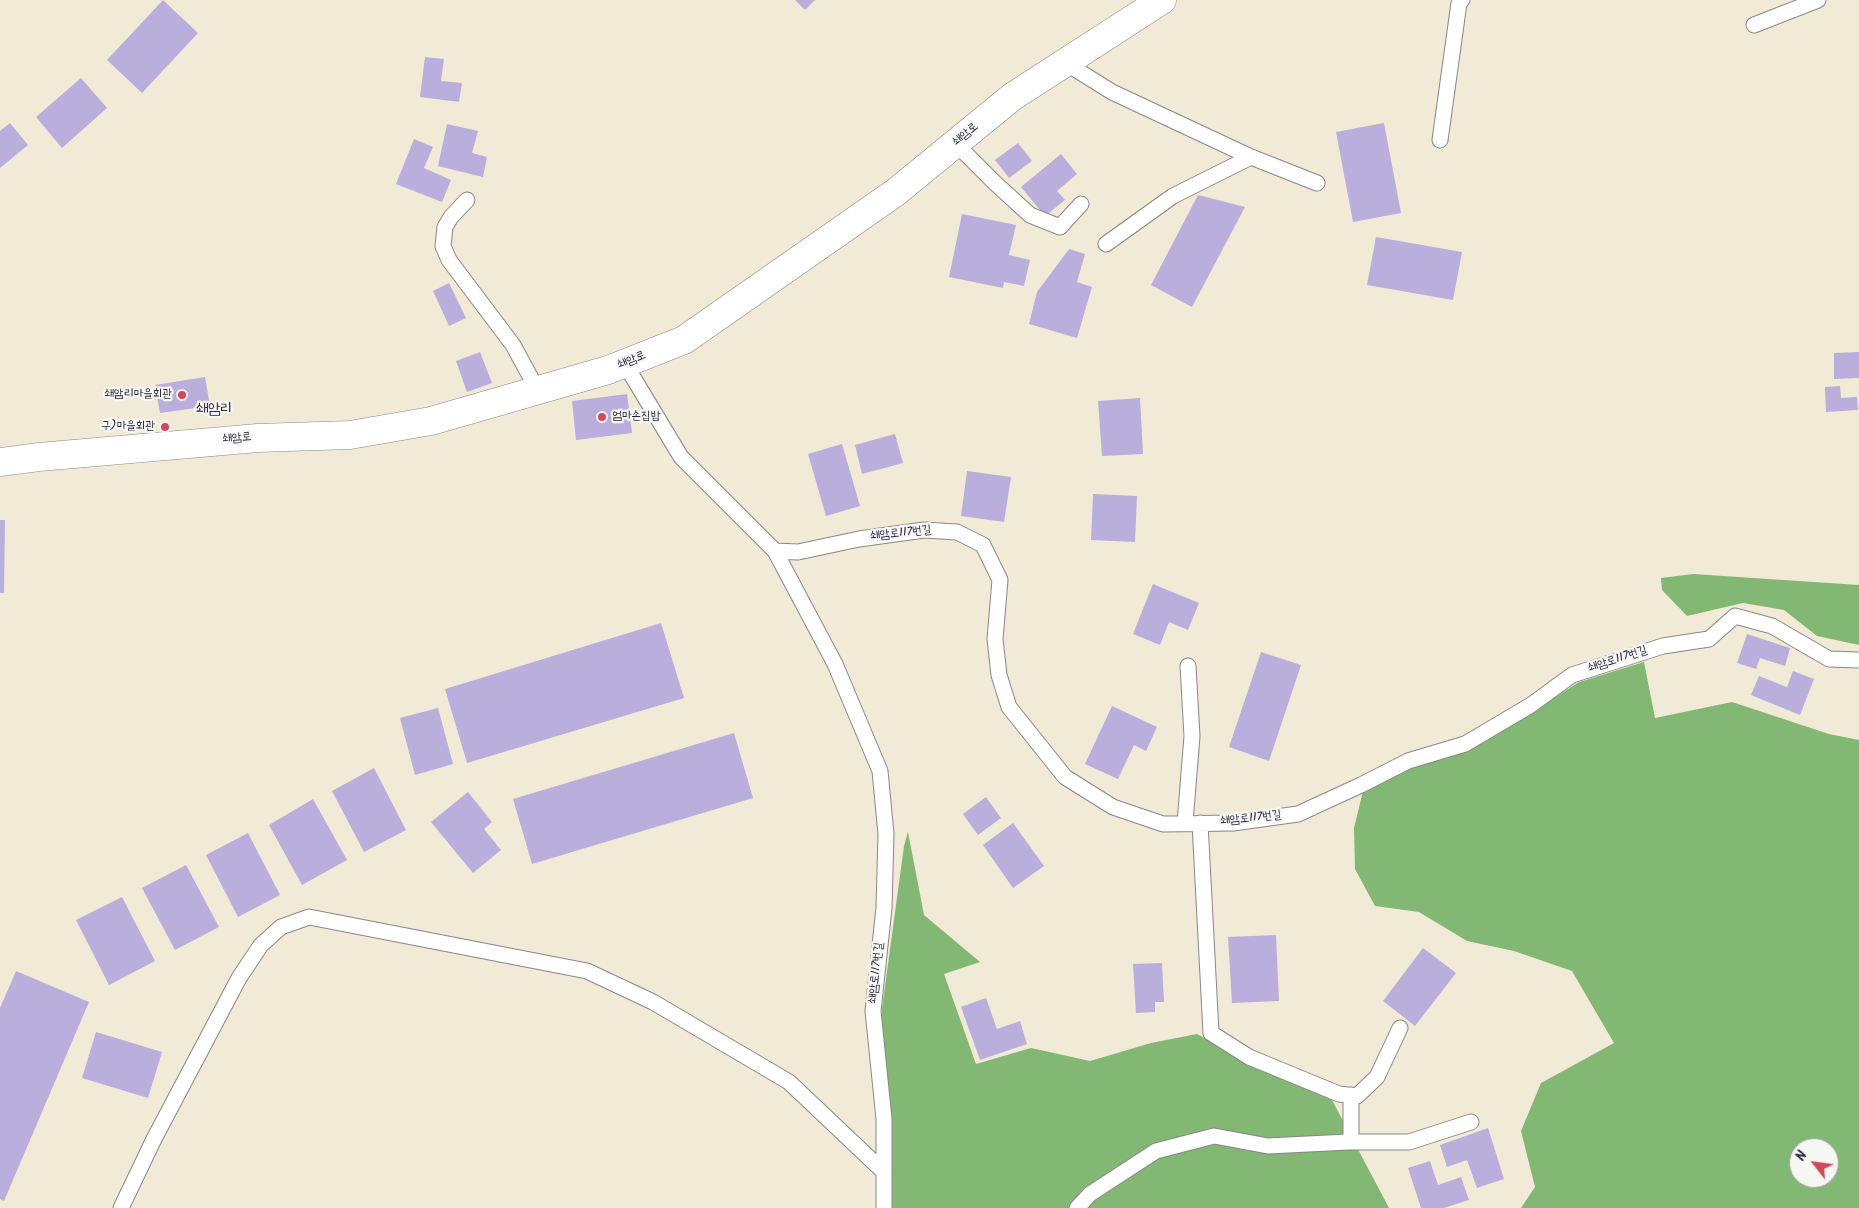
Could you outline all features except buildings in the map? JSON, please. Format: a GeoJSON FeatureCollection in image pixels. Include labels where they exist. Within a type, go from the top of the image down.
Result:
{"type":"FeatureCollection","features":[{"type":"Feature","properties":{"kind":"street","name":"쇄암로"},"geometry":{"type":"LineString","coordinates":[[1,460],[258,438],[350,435],[431,421],[538,391],[624,364],[684,340],[896,192],[1012,97],[1162,0]]}},
{"type":"Feature","properties":{"kind":"lane"},"geometry":{"type":"LineString","coordinates":[[1440,140],[1460,3],[1462,0]]}},
{"type":"Feature","properties":{"kind":"lane"},"geometry":{"type":"LineString","coordinates":[[1754,24],[1818,0]]}},
{"type":"Feature","properties":{"kind":"lane"},"geometry":{"type":"LineString","coordinates":[[1064,62],[1112,92],[1251,157],[1317,183]]}},
{"type":"Feature","properties":{"kind":"lane"},"geometry":{"type":"LineString","coordinates":[[955,143],[994,184],[1030,215],[1060,227],[1081,204]]}},
{"type":"Feature","properties":{"kind":"lane"},"geometry":{"type":"LineString","coordinates":[[1106,244],[1173,196],[1251,157]]}},
{"type":"Feature","properties":{"kind":"lane"},"geometry":{"type":"LineString","coordinates":[[467,200],[451,216],[445,227],[443,246],[449,260],[513,345],[538,391]]}},
{"type":"Feature","properties":{"kind":"lane","name":"쇄암로117번길"},"geometry":{"type":"LineString","coordinates":[[624,364],[681,456],[775,551],[835,664],[880,771],[886,834],[884,908],[873,1011],[884,1119],[884,1208]]}},
{"type":"Feature","properties":{"kind":"lane","name":"쇄암로117번길"},"geometry":{"type":"LineString","coordinates":[[775,551],[798,552],[859,539],[924,530],[957,532],[983,545],[1000,580],[995,639],[999,675],[1008,707],[1065,778],[1113,807],[1162,824],[1233,823],[1298,814],[1408,761],[1465,744],[1531,705],[1572,675],[1663,646],[1709,639],[1734,616],[1772,626],[1829,659],[1859,660]]}},
{"type":"Feature","properties":{"kind":"lane"},"geometry":{"type":"LineString","coordinates":[[1188,666],[1192,736],[1192,823],[1211,1033],[1249,1057],[1339,1094],[1357,1096],[1377,1077],[1400,1028]]}},
{"type":"Feature","properties":{"kind":"lane"},"geometry":{"type":"LineString","coordinates":[[122,1208],[154,1139],[244,970],[261,945],[281,927],[308,917],[587,971],[653,1002],[789,1082],[884,1172]]}},
{"type":"Feature","properties":{"kind":"lane"},"geometry":{"type":"LineString","coordinates":[[1351,1095],[1351,1142]]}},
{"type":"Feature","properties":{"kind":"lane"},"geometry":{"type":"LineString","coordinates":[[1076,1208],[1090,1194],[1156,1151],[1214,1136],[1268,1146],[1351,1142],[1409,1142],[1471,1122]]}},
{"type":"Feature","properties":{"kind":"green space"},"geometry":{"type":"Polygon","coordinates":[[[1693,574],[1859,585],[1859,645],[1817,636],[1784,610],[1743,603],[1687,616],[1662,590],[1661,578],[1693,574]]]}},
{"type":"Feature","properties":{"kind":"green space"},"geometry":{"type":"Polygon","coordinates":[[[1644,662],[1655,718],[1732,702],[1829,734],[1859,740],[1859,1208],[1521,1208],[1535,1187],[1521,1131],[1541,1083],[1614,1043],[1572,971],[1514,951],[1467,941],[1419,912],[1375,906],[1355,869],[1354,828],[1363,791],[1409,767],[1456,755],[1518,721],[1579,682],[1644,662]]]}},
{"type":"Feature","properties":{"kind":"green space"},"geometry":{"type":"Polygon","coordinates":[[[908,832],[924,915],[980,962],[944,974],[976,1064],[1031,1048],[1090,1061],[1151,1043],[1197,1034],[1241,1058],[1332,1100],[1389,1208],[889,1208],[881,1016],[904,846],[908,832]]]}},
{"type":"Feature","properties":{"kind":"place","name":"쇄암리마을회관"},"geometry":{"type":"Point","coordinates":[182,395]}},
{"type":"Feature","properties":{"kind":"place","name":"엄마손집밥"},"geometry":{"type":"Point","coordinates":[602,417]}},
{"type":"Feature","properties":{"kind":"place","name":"구)마을회관"},"geometry":{"type":"Point","coordinates":[165,427]}},
{"type":"Feature","properties":{"kind":"district","name":"쇄암리"},"geometry":{"type":"Point","coordinates":[214,410]}}]}
